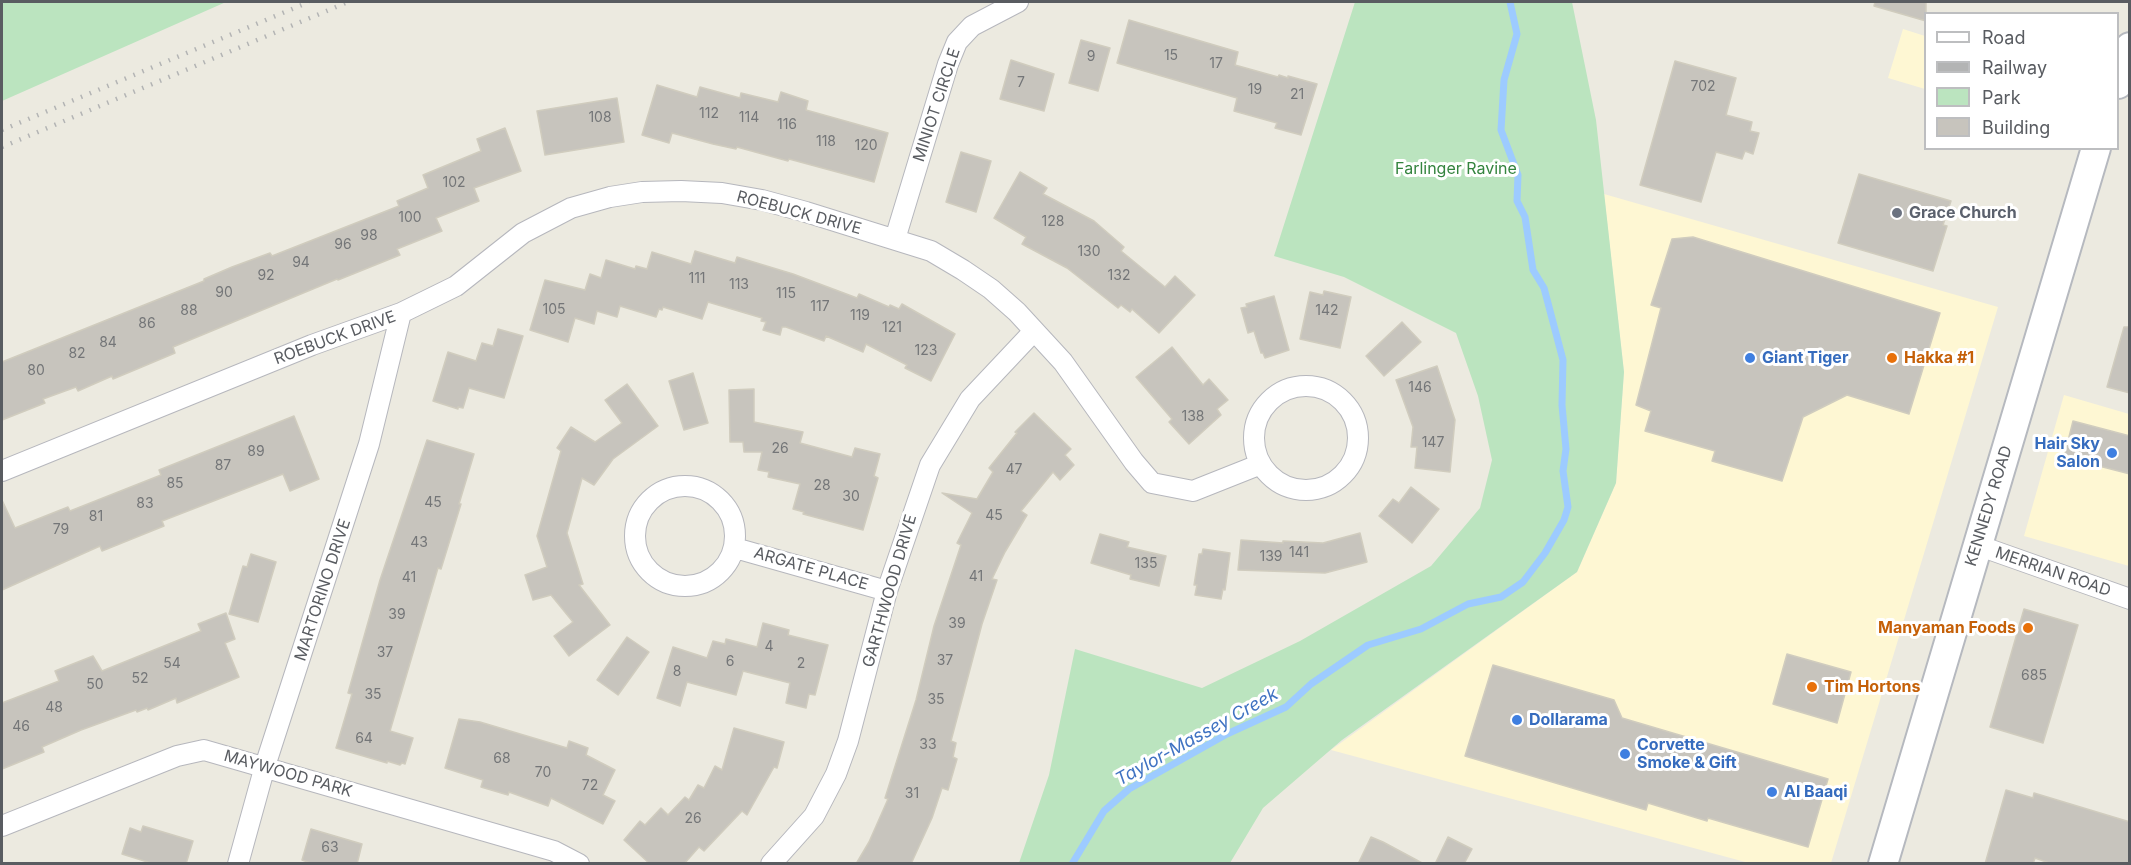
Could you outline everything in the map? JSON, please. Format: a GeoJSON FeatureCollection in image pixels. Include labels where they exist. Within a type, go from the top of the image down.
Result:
{"type":"FeatureCollection","features":[{"type":"Feature","properties":{"kind":"main road"},"geometry":{"type":"LineString","coordinates":[[2119,81],[2130,47]]}},
{"type":"Feature","properties":{"kind":"main road","name":"KENNEDY ROAD"},"geometry":{"type":"LineString","coordinates":[[1883,864],[2095,150]]}},
{"type":"Feature","properties":{"kind":"street","name":"MINIOT CIRCLE"},"geometry":{"type":"LineString","coordinates":[[896,239],[948,64],[957,42],[972,26],[1018,2]]}},
{"type":"Feature","properties":{"kind":"street","name":"ROEBUCK DRIVE"},"geometry":{"type":"LineString","coordinates":[[2,471],[312,345],[401,314],[456,286],[522,233],[571,208],[610,197],[642,192],[722,193],[762,200],[931,251],[963,270],[1017,312],[1063,362],[1134,462],[1152,483],[1193,491],[1261,464]]}},
{"type":"Feature","properties":{"kind":"street","name":"MARTORINO DRIVE"},"geometry":{"type":"LineString","coordinates":[[238,864],[265,766],[369,444],[401,314]]}},
{"type":"Feature","properties":{"kind":"street","name":"GARTHWOOD DRIVE"},"geometry":{"type":"LineString","coordinates":[[771,864],[814,816],[836,774],[848,741],[887,591],[930,465],[970,399],[1034,331]]}},
{"type":"Feature","properties":{"kind":"street"},"geometry":{"type":"LineString","coordinates":[[1296,387],[1313,387],[1329,392],[1343,401],[1352,415],[1358,432],[1357,450],[1350,466],[1338,480],[1323,488],[1305,491],[1288,487],[1272,478],[1261,464],[1255,449],[1254,432],[1258,416],[1268,403],[1281,393],[1296,387]]}},
{"type":"Feature","properties":{"kind":"street","name":"ARGATE PLACE"},"geometry":{"type":"LineString","coordinates":[[690,487],[706,491],[720,500],[730,514],[735,530],[735,548],[728,562],[718,574],[704,583],[688,586],[672,585],[652,573],[638,553],[635,537],[637,521],[645,506],[665,491],[690,487]]}},
{"type":"Feature","properties":{"kind":"street","name":"MERRIAN ROAD"},"geometry":{"type":"LineString","coordinates":[[1977,545],[2130,599]]}},
{"type":"Feature","properties":{"kind":"street","name":"ARGATE PLACE"},"geometry":{"type":"LineString","coordinates":[[735,548],[887,591]]}},
{"type":"Feature","properties":{"kind":"street","name":"MAYWOOD PARK"},"geometry":{"type":"LineString","coordinates":[[2,826],[177,756],[204,750],[554,851],[579,864]]}},
{"type":"Feature","properties":{"kind":"shaded area"},"geometry":{"type":"Polygon","coordinates":[[[1903,29],[1924,36],[1924,89],[1888,78],[1903,29]]]}},
{"type":"Feature","properties":{"kind":"shaded area"},"geometry":{"type":"Polygon","coordinates":[[[1604,194],[1998,307],[1831,863],[1749,863],[1331,750],[1577,572],[1616,483],[1624,372],[1604,194]]]}},
{"type":"Feature","properties":{"kind":"shaded area"},"geometry":{"type":"Polygon","coordinates":[[[2064,395],[2129,414],[2129,566],[2024,536],[2064,395]]]}},
{"type":"Feature","properties":{"kind":"green space"},"geometry":{"type":"Polygon","coordinates":[[[2,2],[226,2],[2,101],[2,2]]]}},
{"type":"Feature","properties":{"kind":"green space","name":"Farlinger Ravine"},"geometry":{"type":"Polygon","coordinates":[[[1355,2],[1572,2],[1596,120],[1624,372],[1616,483],[1577,572],[1342,740],[1263,808],[1230,863],[1019,863],[1049,775],[1075,649],[1202,688],[1300,641],[1431,566],[1480,508],[1492,460],[1478,396],[1456,333],[1344,277],[1274,256],[1355,2]]]}},
{"type":"Feature","properties":{"kind":"building"},"geometry":{"type":"Polygon","coordinates":[[[1875,2],[1926,2],[1926,12],[1924,12],[1924,20],[1874,6],[1875,2]]]}},
{"type":"Feature","properties":{"kind":"building"},"geometry":{"type":"Polygon","coordinates":[[[1129,20],[1238,52],[1235,65],[1278,77],[1279,75],[1288,78],[1288,76],[1317,84],[1301,135],[1275,128],[1277,123],[1234,111],[1237,98],[1117,63],[1129,20]]]}},
{"type":"Feature","properties":{"kind":"building"},"geometry":{"type":"Polygon","coordinates":[[[1081,40],[1110,48],[1098,91],[1069,83],[1081,40]]]}},
{"type":"Feature","properties":{"kind":"building"},"geometry":{"type":"Polygon","coordinates":[[[1011,60],[1054,74],[1044,111],[1000,99],[1011,60]]]}},
{"type":"Feature","properties":{"kind":"building"},"geometry":{"type":"Polygon","coordinates":[[[1675,61],[1736,78],[1726,115],[1752,122],[1750,131],[1759,133],[1753,154],[1745,151],[1742,159],[1716,152],[1701,202],[1640,185],[1675,61]]]}},
{"type":"Feature","properties":{"kind":"building"},"geometry":{"type":"Polygon","coordinates":[[[657,85],[697,97],[700,87],[740,98],[741,93],[778,102],[781,92],[808,101],[806,110],[888,133],[874,182],[789,159],[788,161],[672,133],[669,143],[642,135],[657,85]]]}},
{"type":"Feature","properties":{"kind":"building"},"geometry":{"type":"Polygon","coordinates":[[[617,98],[624,142],[545,155],[537,111],[617,98]]]}},
{"type":"Feature","properties":{"kind":"building"},"geometry":{"type":"Polygon","coordinates":[[[505,128],[521,171],[474,188],[479,201],[436,218],[442,231],[397,249],[400,255],[173,347],[175,353],[113,379],[112,376],[78,391],[76,387],[43,399],[45,403],[2,420],[2,362],[204,281],[232,267],[270,253],[272,256],[399,206],[397,201],[428,188],[423,175],[481,151],[477,139],[505,128]]]}},
{"type":"Feature","properties":{"kind":"building"},"geometry":{"type":"Polygon","coordinates":[[[961,152],[991,161],[976,212],[946,202],[961,152]]]}},
{"type":"Feature","properties":{"kind":"building"},"geometry":{"type":"Polygon","coordinates":[[[1020,172],[1047,188],[1043,194],[1094,221],[1124,247],[1121,251],[1165,287],[1175,276],[1195,295],[1159,333],[1132,309],[1130,312],[1121,305],[1118,308],[1067,268],[1022,244],[1026,237],[994,218],[1020,172]]]}},
{"type":"Feature","properties":{"kind":"building","name":"Grace Church"},"geometry":{"type":"Polygon","coordinates":[[[1859,174],[1951,201],[1943,225],[1947,226],[1933,271],[1838,243],[1859,174]]]}},
{"type":"Feature","properties":{"kind":"building"},"geometry":{"type":"Polygon","coordinates":[[[1693,237],[1940,313],[1909,414],[1847,395],[1803,417],[1782,481],[1712,461],[1715,451],[1645,431],[1651,411],[1636,405],[1661,308],[1651,305],[1672,239],[1693,237]]]}},
{"type":"Feature","properties":{"kind":"building"},"geometry":{"type":"Polygon","coordinates":[[[695,251],[735,263],[737,257],[793,274],[857,298],[859,294],[889,307],[890,305],[899,309],[902,304],[955,334],[931,381],[905,368],[907,365],[866,344],[863,352],[826,336],[824,341],[786,327],[782,327],[780,335],[763,330],[766,322],[761,321],[762,318],[708,302],[702,319],[663,307],[662,310],[659,309],[656,317],[620,306],[617,317],[597,311],[594,324],[575,318],[568,342],[530,330],[545,280],[585,290],[590,274],[601,278],[606,260],[635,269],[636,266],[647,269],[652,252],[691,264],[695,251]]]}},
{"type":"Feature","properties":{"kind":"building"},"geometry":{"type":"Polygon","coordinates":[[[1324,291],[1351,297],[1340,348],[1300,339],[1310,292],[1323,295],[1324,291]]]}},
{"type":"Feature","properties":{"kind":"building"},"geometry":{"type":"Polygon","coordinates":[[[1274,296],[1289,350],[1265,358],[1261,353],[1254,331],[1248,333],[1241,308],[1247,307],[1246,304],[1274,296]]]}},
{"type":"Feature","properties":{"kind":"building"},"geometry":{"type":"Polygon","coordinates":[[[1402,322],[1421,342],[1384,376],[1366,356],[1402,322]]]}},
{"type":"Feature","properties":{"kind":"building"},"geometry":{"type":"Polygon","coordinates":[[[2124,327],[2130,327],[2130,393],[2107,387],[2124,327]]]}},
{"type":"Feature","properties":{"kind":"building"},"geometry":{"type":"Polygon","coordinates":[[[498,329],[523,336],[504,398],[469,388],[463,408],[458,407],[458,409],[433,401],[448,352],[476,361],[482,343],[493,346],[498,329]]]}},
{"type":"Feature","properties":{"kind":"building"},"geometry":{"type":"Polygon","coordinates":[[[1172,347],[1203,385],[1209,379],[1228,400],[1217,409],[1221,415],[1189,444],[1169,422],[1172,419],[1136,377],[1172,347]]]}},
{"type":"Feature","properties":{"kind":"building"},"geometry":{"type":"Polygon","coordinates":[[[1437,366],[1455,420],[1450,472],[1415,468],[1417,447],[1411,447],[1413,427],[1396,380],[1437,366]]]}},
{"type":"Feature","properties":{"kind":"building"},"geometry":{"type":"Polygon","coordinates":[[[693,373],[708,423],[684,430],[669,381],[693,373]]]}},
{"type":"Feature","properties":{"kind":"building"},"geometry":{"type":"Polygon","coordinates":[[[627,384],[658,426],[613,459],[594,485],[582,478],[567,533],[583,584],[579,585],[610,625],[569,656],[554,636],[573,622],[551,595],[533,600],[525,575],[547,567],[537,536],[561,451],[557,448],[571,427],[595,442],[622,423],[605,400],[627,384]]]}},
{"type":"Feature","properties":{"kind":"building"},"geometry":{"type":"Polygon","coordinates":[[[754,389],[754,422],[803,432],[800,443],[852,457],[855,448],[880,454],[874,476],[878,478],[863,530],[803,514],[804,512],[793,509],[800,484],[768,477],[769,472],[758,470],[762,452],[744,452],[743,442],[730,442],[729,390],[754,389]]]}},
{"type":"Feature","properties":{"kind":"building"},"geometry":{"type":"Polygon","coordinates":[[[1034,413],[1071,449],[1065,455],[1074,465],[1060,480],[1053,472],[1021,511],[1027,515],[992,579],[997,580],[982,624],[951,741],[956,743],[953,757],[957,759],[948,790],[942,788],[932,818],[911,864],[856,864],[869,842],[888,799],[885,798],[916,700],[934,626],[961,545],[957,543],[972,513],[942,493],[977,499],[993,472],[989,468],[1017,433],[1015,432],[1034,413]]]}},
{"type":"Feature","properties":{"kind":"building"},"geometry":{"type":"Polygon","coordinates":[[[294,416],[319,479],[290,491],[283,474],[162,521],[164,526],[102,551],[100,546],[2,590],[2,500],[15,528],[68,507],[70,511],[161,475],[159,470],[294,416]]]}},
{"type":"Feature","properties":{"kind":"building"},"geometry":{"type":"Polygon","coordinates":[[[2073,421],[2130,436],[2130,474],[2064,457],[2073,421]]]}},
{"type":"Feature","properties":{"kind":"building"},"geometry":{"type":"Polygon","coordinates":[[[427,440],[474,454],[459,504],[461,504],[441,569],[438,568],[390,731],[413,738],[405,764],[400,765],[336,748],[352,694],[348,693],[380,580],[427,440]]]}},
{"type":"Feature","properties":{"kind":"building"},"geometry":{"type":"Polygon","coordinates":[[[1411,487],[1439,509],[1412,543],[1379,516],[1393,499],[1399,503],[1411,487]]]}},
{"type":"Feature","properties":{"kind":"building"},"geometry":{"type":"Polygon","coordinates":[[[1360,533],[1367,562],[1325,573],[1238,570],[1241,540],[1323,543],[1360,533]]]}},
{"type":"Feature","properties":{"kind":"building"},"geometry":{"type":"Polygon","coordinates":[[[1100,534],[1129,542],[1127,547],[1166,556],[1159,586],[1130,579],[1131,575],[1091,563],[1100,534]]]}},
{"type":"Feature","properties":{"kind":"building"},"geometry":{"type":"Polygon","coordinates":[[[1203,549],[1230,553],[1225,590],[1223,589],[1221,599],[1195,595],[1197,585],[1194,585],[1199,554],[1202,554],[1203,549]]]}},
{"type":"Feature","properties":{"kind":"building"},"geometry":{"type":"Polygon","coordinates":[[[251,554],[276,562],[258,622],[229,614],[243,566],[247,567],[251,554]]]}},
{"type":"Feature","properties":{"kind":"building"},"geometry":{"type":"Polygon","coordinates":[[[2024,609],[2078,625],[2043,743],[1990,727],[2024,609]]]}},
{"type":"Feature","properties":{"kind":"building"},"geometry":{"type":"Polygon","coordinates":[[[226,613],[235,639],[225,643],[239,677],[177,703],[176,698],[148,710],[147,708],[137,712],[136,710],[81,730],[42,747],[44,752],[2,769],[2,703],[59,681],[55,671],[93,656],[102,671],[201,631],[198,624],[226,613]]]}},
{"type":"Feature","properties":{"kind":"building"},"geometry":{"type":"Polygon","coordinates":[[[763,623],[789,630],[788,635],[828,645],[815,695],[809,694],[806,708],[786,703],[790,683],[743,671],[736,695],[687,682],[680,706],[657,698],[673,647],[707,658],[713,641],[725,644],[726,639],[757,647],[763,623]]]}},
{"type":"Feature","properties":{"kind":"building"},"geometry":{"type":"Polygon","coordinates":[[[627,637],[649,652],[618,695],[597,680],[627,637]]]}},
{"type":"Feature","properties":{"kind":"building","name":"Tim Hortons"},"geometry":{"type":"Polygon","coordinates":[[[1787,654],[1851,672],[1837,723],[1773,704],[1787,654]]]}},
{"type":"Feature","properties":{"kind":"building"},"geometry":{"type":"Polygon","coordinates":[[[1493,665],[1614,700],[1622,718],[1828,779],[1808,847],[1648,803],[1646,810],[1465,756],[1493,665]]]}},
{"type":"Feature","properties":{"kind":"building"},"geometry":{"type":"Polygon","coordinates":[[[459,719],[480,722],[567,748],[569,741],[588,748],[586,755],[615,770],[603,795],[615,801],[603,824],[551,798],[548,806],[509,792],[508,795],[481,787],[483,780],[445,768],[459,719]]]}},
{"type":"Feature","properties":{"kind":"building"},"geometry":{"type":"Polygon","coordinates":[[[734,728],[784,742],[777,768],[774,767],[747,815],[742,811],[704,851],[699,847],[684,864],[650,864],[624,840],[640,821],[645,825],[661,808],[668,815],[685,797],[689,800],[698,785],[704,788],[715,766],[722,770],[734,728]]]}},
{"type":"Feature","properties":{"kind":"building"},"geometry":{"type":"Polygon","coordinates":[[[2006,790],[2033,798],[2034,793],[2130,822],[2130,864],[2052,864],[2035,858],[2033,864],[1985,864],[2006,790]]]}},
{"type":"Feature","properties":{"kind":"building"},"geometry":{"type":"Polygon","coordinates":[[[143,826],[193,841],[186,864],[154,864],[122,854],[130,828],[141,832],[143,826]]]}},
{"type":"Feature","properties":{"kind":"building"},"geometry":{"type":"Polygon","coordinates":[[[311,829],[362,844],[357,864],[313,864],[302,860],[311,829]]]}},
{"type":"Feature","properties":{"kind":"building"},"geometry":{"type":"Polygon","coordinates":[[[1371,837],[1383,842],[1424,864],[1358,864],[1371,837]]]}},
{"type":"Feature","properties":{"kind":"building"},"geometry":{"type":"Polygon","coordinates":[[[1448,837],[1472,849],[1464,864],[1435,864],[1448,837]]]}},
{"type":"Feature","properties":{"kind":"waterway","name":"Taylor-Massey Creek"},"geometry":{"type":"LineString","coordinates":[[1072,864],[1104,811],[1129,789],[1227,734],[1286,707],[1311,684],[1368,645],[1421,629],[1468,604],[1501,597],[1523,582],[1545,553],[1564,520],[1568,507],[1563,471],[1566,449],[1562,405],[1563,360],[1544,288],[1533,270],[1525,217],[1517,201],[1518,175],[1501,130],[1504,80],[1517,34],[1510,2]]}},
{"type":"Feature","properties":{"kind":"railway"},"geometry":{"type":"LineString","coordinates":[[2,130],[309,2]]}},
{"type":"Feature","properties":{"kind":"railway"},"geometry":{"type":"LineString","coordinates":[[2,147],[348,2]]}},
{"type":"Feature","properties":{"kind":"place","name":"Grace Church"},"geometry":{"type":"Point","coordinates":[1897,213]}},
{"type":"Feature","properties":{"kind":"place","name":"Giant Tiger"},"geometry":{"type":"Point","coordinates":[1750,358]}},
{"type":"Feature","properties":{"kind":"place","name":"Hakka #1"},"geometry":{"type":"Point","coordinates":[1892,358]}},
{"type":"Feature","properties":{"kind":"place","name":"Hair Sky Salon"},"geometry":{"type":"Point","coordinates":[2112,453]}},
{"type":"Feature","properties":{"kind":"place","name":"Manyaman Foods"},"geometry":{"type":"Point","coordinates":[2028,628]}},
{"type":"Feature","properties":{"kind":"place","name":"Tim Hortons"},"geometry":{"type":"Point","coordinates":[1812,687]}},
{"type":"Feature","properties":{"kind":"place","name":"Dollarama"},"geometry":{"type":"Point","coordinates":[1517,720]}},
{"type":"Feature","properties":{"kind":"place","name":"Corvette Smoke & Gift"},"geometry":{"type":"Point","coordinates":[1625,754]}},
{"type":"Feature","properties":{"kind":"place","name":"Al Baaqi"},"geometry":{"type":"Point","coordinates":[1772,792]}}]}
